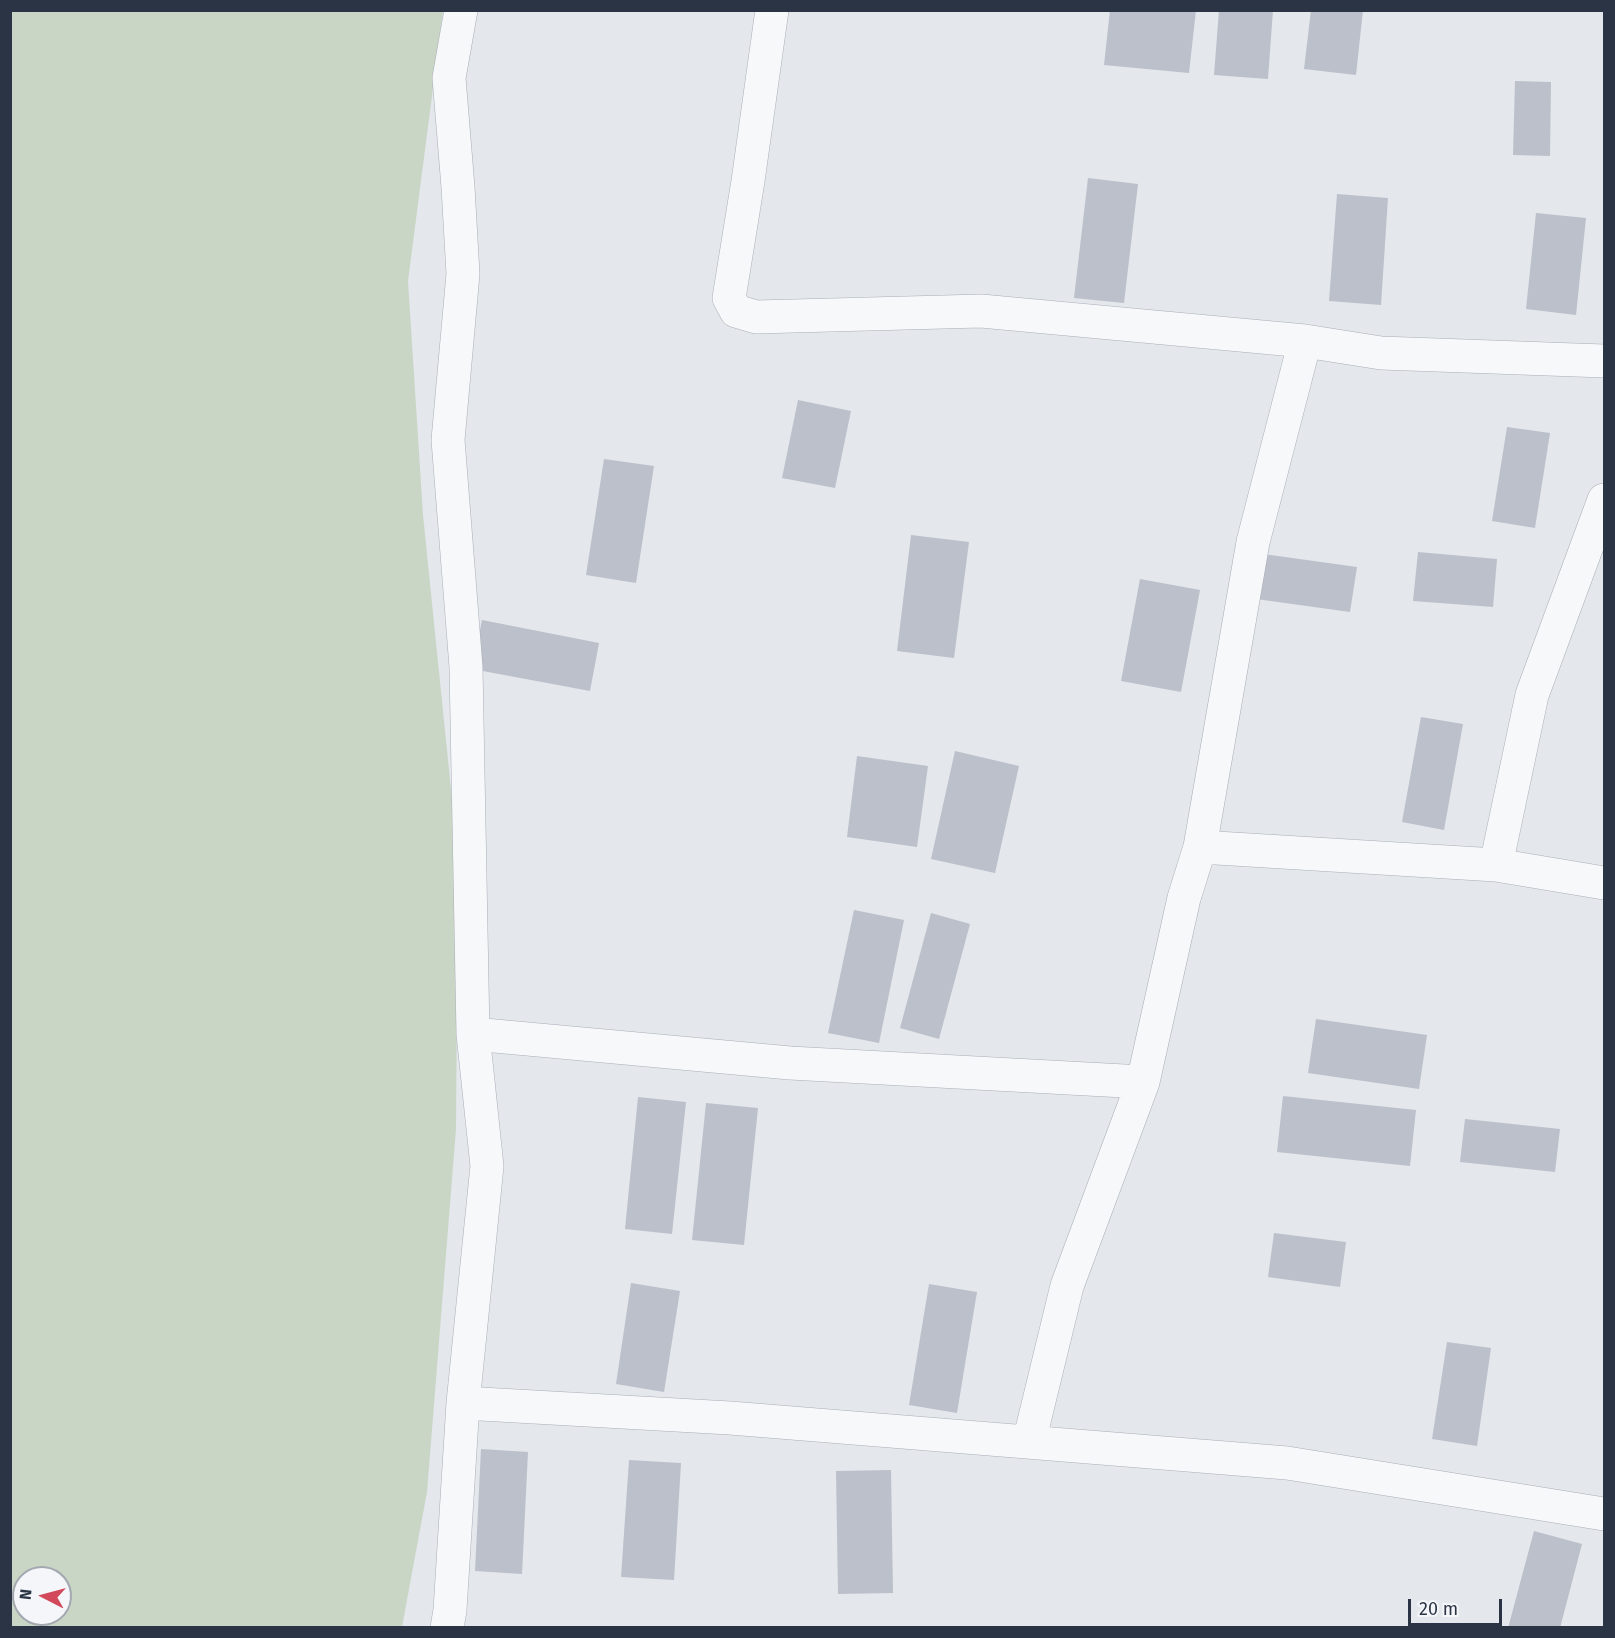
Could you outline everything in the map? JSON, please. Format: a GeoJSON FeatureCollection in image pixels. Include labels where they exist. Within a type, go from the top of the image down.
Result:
{"type":"FeatureCollection","features":[{"type":"Feature","properties":{"kind":"street"},"geometry":{"type":"LineString","coordinates":[[447,1628],[463,1403],[488,1166],[474,1034],[466,667],[448,440],[463,274],[449,78],[461,10]]}},
{"type":"Feature","properties":{"kind":"street"},"geometry":{"type":"LineString","coordinates":[[772,10],[729,298],[736,311],[756,317],[981,310],[1305,341],[1381,352],[1605,361]]}},
{"type":"Feature","properties":{"kind":"street"},"geometry":{"type":"LineString","coordinates":[[1029,1442],[1067,1286],[1143,1082],[1184,898],[1200,847],[1253,542],[1305,341]]}},
{"type":"Feature","properties":{"kind":"street"},"geometry":{"type":"LineString","coordinates":[[1496,865],[1532,695],[1605,500]]}},
{"type":"Feature","properties":{"kind":"street"},"geometry":{"type":"LineString","coordinates":[[1200,847],[1496,865],[1605,883]]}},
{"type":"Feature","properties":{"kind":"street"},"geometry":{"type":"LineString","coordinates":[[474,1034],[790,1062],[1143,1082]]}},
{"type":"Feature","properties":{"kind":"street"},"geometry":{"type":"LineString","coordinates":[[463,1403],[730,1418],[1287,1462],[1605,1514]]}},
{"type":"Feature","properties":{"kind":"green space"},"geometry":{"type":"Polygon","coordinates":[[[11,11],[443,11],[408,281],[423,515],[458,858],[456,1129],[427,1492],[402,1627],[11,1628],[11,11]]]}},
{"type":"Feature","properties":{"kind":"building"},"geometry":{"type":"Polygon","coordinates":[[[1110,10],[1196,10],[1189,73],[1104,65],[1110,10]]]}},
{"type":"Feature","properties":{"kind":"building"},"geometry":{"type":"Polygon","coordinates":[[[1219,10],[1273,10],[1268,79],[1214,75],[1219,10]]]}},
{"type":"Feature","properties":{"kind":"building"},"geometry":{"type":"Polygon","coordinates":[[[1311,10],[1363,10],[1356,75],[1304,69],[1311,10]]]}},
{"type":"Feature","properties":{"kind":"building"},"geometry":{"type":"Polygon","coordinates":[[[1515,81],[1551,82],[1550,156],[1513,155],[1515,81]]]}},
{"type":"Feature","properties":{"kind":"building"},"geometry":{"type":"Polygon","coordinates":[[[1088,178],[1138,184],[1124,303],[1074,298],[1088,178]]]}},
{"type":"Feature","properties":{"kind":"building"},"geometry":{"type":"Polygon","coordinates":[[[1337,194],[1388,198],[1381,305],[1329,301],[1337,194]]]}},
{"type":"Feature","properties":{"kind":"building"},"geometry":{"type":"Polygon","coordinates":[[[1536,213],[1586,218],[1576,315],[1526,309],[1536,213]]]}},
{"type":"Feature","properties":{"kind":"building"},"geometry":{"type":"Polygon","coordinates":[[[798,400],[851,411],[835,488],[782,478],[798,400]]]}},
{"type":"Feature","properties":{"kind":"building"},"geometry":{"type":"Polygon","coordinates":[[[1507,427],[1550,433],[1535,528],[1492,521],[1507,427]]]}},
{"type":"Feature","properties":{"kind":"building"},"geometry":{"type":"Polygon","coordinates":[[[604,459],[654,466],[636,583],[586,575],[604,459]]]}},
{"type":"Feature","properties":{"kind":"building"},"geometry":{"type":"Polygon","coordinates":[[[911,535],[969,542],[954,658],[897,651],[911,535]]]}},
{"type":"Feature","properties":{"kind":"building"},"geometry":{"type":"Polygon","coordinates":[[[1418,552],[1497,559],[1493,607],[1413,601],[1418,552]]]}},
{"type":"Feature","properties":{"kind":"building"},"geometry":{"type":"Polygon","coordinates":[[[1256,553],[1357,567],[1350,612],[1249,598],[1256,553]]]}},
{"type":"Feature","properties":{"kind":"building"},"geometry":{"type":"Polygon","coordinates":[[[1140,579],[1200,590],[1181,692],[1121,681],[1140,579]]]}},
{"type":"Feature","properties":{"kind":"building"},"geometry":{"type":"Polygon","coordinates":[[[482,620],[599,643],[590,691],[472,669],[482,620]]]}},
{"type":"Feature","properties":{"kind":"building"},"geometry":{"type":"Polygon","coordinates":[[[1421,717],[1463,724],[1444,830],[1402,822],[1421,717]]]}},
{"type":"Feature","properties":{"kind":"building"},"geometry":{"type":"Polygon","coordinates":[[[955,751],[1019,766],[995,873],[931,859],[955,751]]]}},
{"type":"Feature","properties":{"kind":"building"},"geometry":{"type":"Polygon","coordinates":[[[857,756],[928,766],[917,847],[847,837],[857,756]]]}},
{"type":"Feature","properties":{"kind":"building"},"geometry":{"type":"Polygon","coordinates":[[[854,910],[904,920],[879,1043],[828,1033],[854,910]]]}},
{"type":"Feature","properties":{"kind":"building"},"geometry":{"type":"Polygon","coordinates":[[[931,913],[970,924],[939,1039],[900,1028],[931,913]]]}},
{"type":"Feature","properties":{"kind":"building"},"geometry":{"type":"Polygon","coordinates":[[[1316,1019],[1427,1035],[1419,1089],[1308,1073],[1316,1019]]]}},
{"type":"Feature","properties":{"kind":"building"},"geometry":{"type":"Polygon","coordinates":[[[1283,1096],[1416,1110],[1410,1166],[1277,1152],[1283,1096]]]}},
{"type":"Feature","properties":{"kind":"building"},"geometry":{"type":"Polygon","coordinates":[[[638,1097],[686,1102],[672,1234],[625,1229],[638,1097]]]}},
{"type":"Feature","properties":{"kind":"building"},"geometry":{"type":"Polygon","coordinates":[[[706,1103],[758,1108],[744,1245],[692,1240],[706,1103]]]}},
{"type":"Feature","properties":{"kind":"building"},"geometry":{"type":"Polygon","coordinates":[[[1465,1119],[1560,1129],[1555,1172],[1460,1162],[1465,1119]]]}},
{"type":"Feature","properties":{"kind":"building"},"geometry":{"type":"Polygon","coordinates":[[[1274,1233],[1346,1242],[1340,1287],[1268,1277],[1274,1233]]]}},
{"type":"Feature","properties":{"kind":"building"},"geometry":{"type":"Polygon","coordinates":[[[631,1283],[680,1291],[664,1392],[616,1384],[631,1283]]]}},
{"type":"Feature","properties":{"kind":"building"},"geometry":{"type":"Polygon","coordinates":[[[929,1284],[977,1292],[957,1413],[909,1405],[929,1284]]]}},
{"type":"Feature","properties":{"kind":"building"},"geometry":{"type":"Polygon","coordinates":[[[1447,1342],[1491,1348],[1477,1446],[1432,1439],[1447,1342]]]}},
{"type":"Feature","properties":{"kind":"building"},"geometry":{"type":"Polygon","coordinates":[[[481,1449],[528,1452],[522,1574],[475,1571],[481,1449]]]}},
{"type":"Feature","properties":{"kind":"building"},"geometry":{"type":"Polygon","coordinates":[[[629,1460],[681,1463],[674,1580],[621,1577],[629,1460]]]}},
{"type":"Feature","properties":{"kind":"building"},"geometry":{"type":"Polygon","coordinates":[[[891,1470],[893,1593],[838,1594],[836,1471],[891,1470]]]}},
{"type":"Feature","properties":{"kind":"building"},"geometry":{"type":"Polygon","coordinates":[[[1534,1531],[1582,1544],[1560,1628],[1508,1628],[1534,1531]]]}}]}
